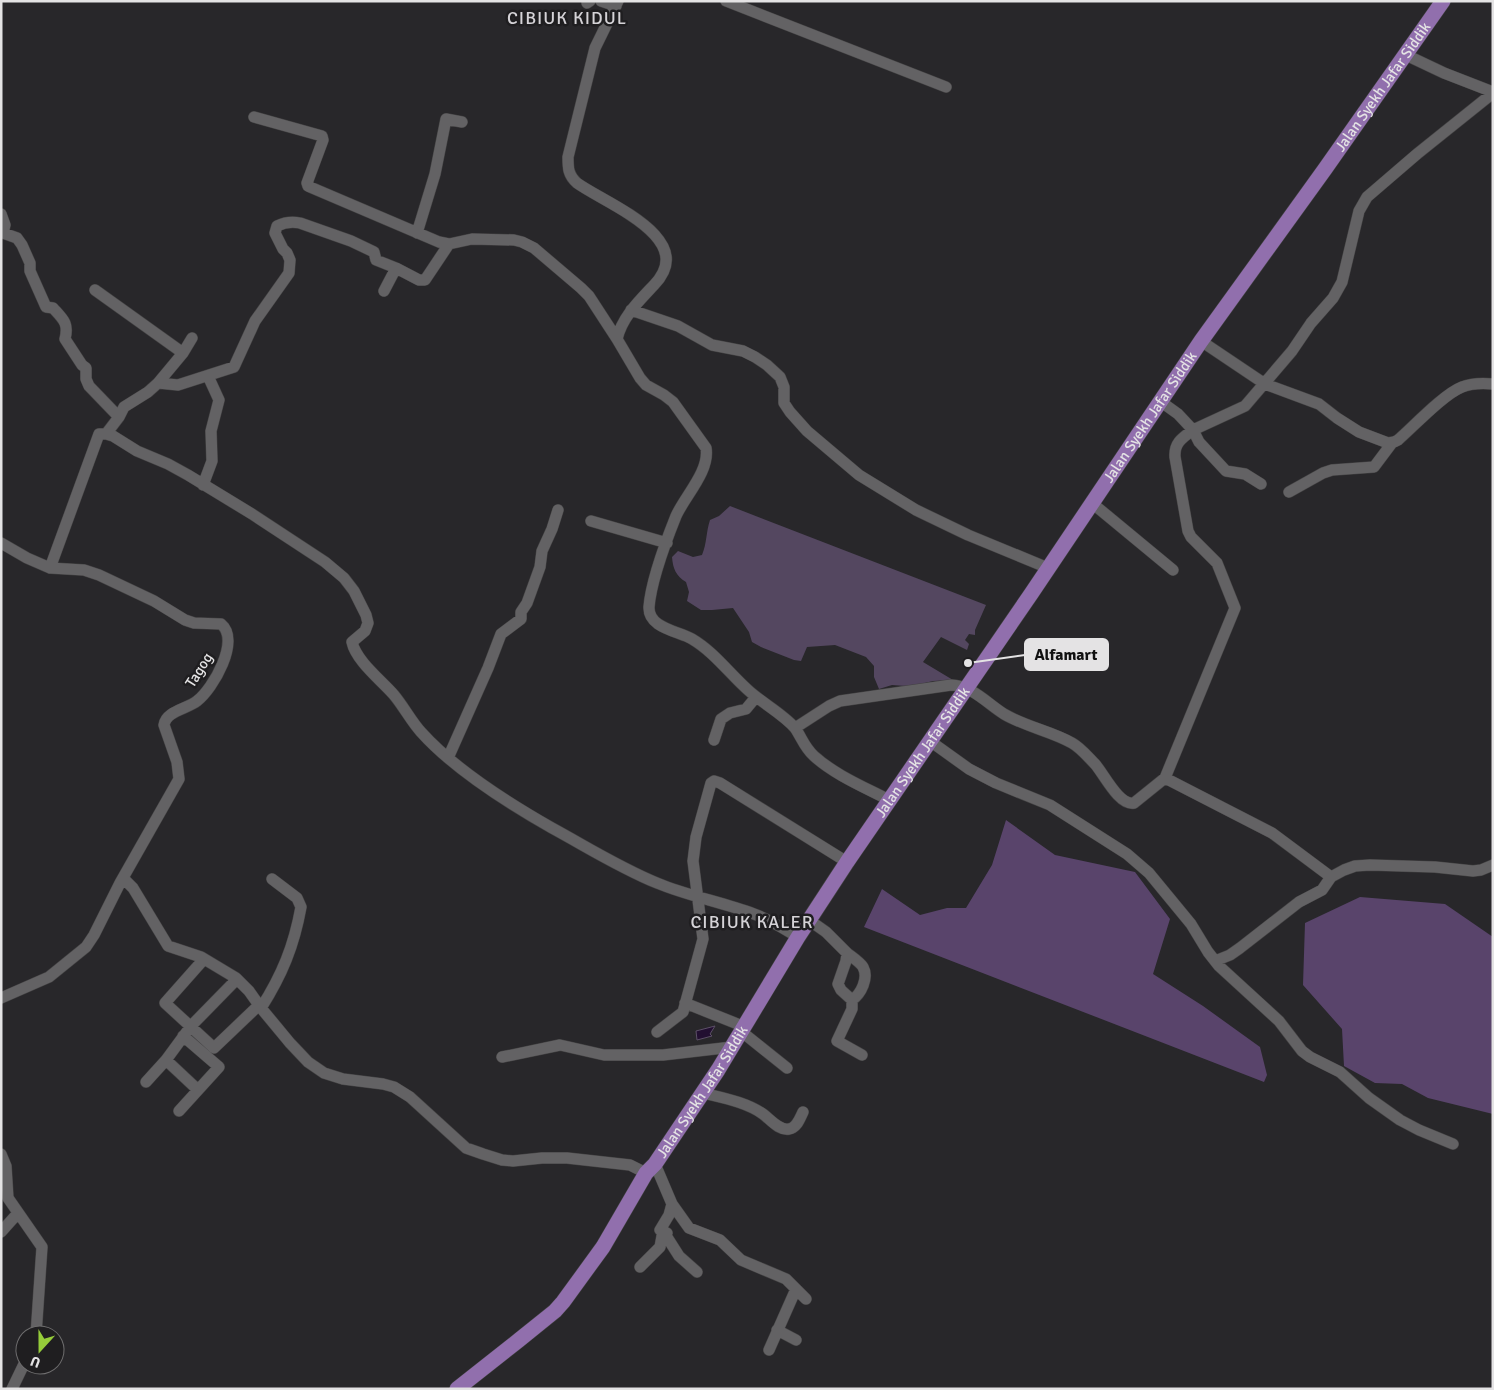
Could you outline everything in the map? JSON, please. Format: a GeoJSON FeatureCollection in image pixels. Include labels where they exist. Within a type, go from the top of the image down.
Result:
{"type":"FeatureCollection","features":[{"type":"Feature","properties":{"kind":"main road","name":"Jalan Syekh Jafar Siddik"},"geometry":{"type":"LineString","coordinates":[[457,1389],[564,1302],[603,1247],[650,1168],[732,1048],[798,937],[847,862],[1201,341],[1443,1]]}},
{"type":"Feature","properties":{"kind":"street"},"geometry":{"type":"LineString","coordinates":[[601,1],[617,4],[602,31],[592,58],[568,157],[568,170],[577,183],[652,231],[663,247],[666,260],[658,281],[631,310],[617,339]]}},
{"type":"Feature","properties":{"kind":"street"},"geometry":{"type":"LineString","coordinates":[[726,1],[946,87]]}},
{"type":"Feature","properties":{"kind":"street"},"geometry":{"type":"LineString","coordinates":[[795,728],[830,706],[840,702],[951,685],[966,688],[1015,720],[1077,746],[1094,763],[1119,797],[1126,802],[1134,803],[1165,778],[1236,608],[1218,565],[1192,537],[1187,527],[1174,452],[1178,442],[1193,430],[1245,406],[1292,351],[1311,323],[1338,291],[1352,246],[1359,212],[1367,197],[1493,92],[1444,73],[1406,55]]}},
{"type":"Feature","properties":{"kind":"street"},"geometry":{"type":"LineString","coordinates":[[254,117],[322,136],[323,140],[308,179],[308,186],[431,240],[449,244],[472,239],[514,240],[529,245],[589,296],[640,378],[673,402],[706,448],[705,466],[677,514],[655,580],[649,607],[652,619],[662,626],[690,638],[707,649],[756,697],[795,728],[806,749],[824,764],[889,800]]}},
{"type":"Feature","properties":{"kind":"street"},"geometry":{"type":"LineString","coordinates":[[417,233],[436,174],[446,120],[462,122]]}},
{"type":"Feature","properties":{"kind":"street"},"geometry":{"type":"LineString","coordinates":[[1,214],[5,225],[3,233],[14,236],[22,245],[42,301],[46,307],[53,308],[64,321],[67,330],[65,339],[86,368],[86,379],[89,386],[118,418]]}},
{"type":"Feature","properties":{"kind":"street"},"geometry":{"type":"LineString","coordinates":[[158,383],[178,385],[234,367],[254,321],[289,273],[290,260],[276,238],[275,229],[285,222],[292,222],[351,241],[374,252],[376,260],[419,280],[425,280],[449,244]]}},
{"type":"Feature","properties":{"kind":"street"},"geometry":{"type":"LineString","coordinates":[[384,292],[396,268]]}},
{"type":"Feature","properties":{"kind":"street"},"geometry":{"type":"LineString","coordinates":[[95,290],[183,353]]}},
{"type":"Feature","properties":{"kind":"street"},"geometry":{"type":"LineString","coordinates":[[631,310],[678,326],[712,344],[743,351],[755,357],[780,377],[784,387],[784,403],[790,412],[807,431],[858,475],[916,510],[1048,568]]}},
{"type":"Feature","properties":{"kind":"street"},"geometry":{"type":"LineString","coordinates":[[106,434],[124,407],[148,392],[158,383],[183,353],[192,338]]}},
{"type":"Feature","properties":{"kind":"street"},"geometry":{"type":"LineString","coordinates":[[1201,341],[1265,384],[1319,404],[1359,432],[1380,441],[1392,443]]}},
{"type":"Feature","properties":{"kind":"street"},"geometry":{"type":"LineString","coordinates":[[203,485],[212,461],[211,431],[219,400],[208,376]]}},
{"type":"Feature","properties":{"kind":"street"},"geometry":{"type":"LineString","coordinates":[[1289,492],[1324,473],[1344,469],[1374,467],[1392,443],[1398,440],[1449,395],[1460,388],[1478,383],[1493,384]]}},
{"type":"Feature","properties":{"kind":"street"},"geometry":{"type":"LineString","coordinates":[[1160,401],[1178,414],[1226,471],[1245,474],[1261,484]]}},
{"type":"Feature","properties":{"kind":"street"},"geometry":{"type":"LineString","coordinates":[[50,568],[99,434],[113,436],[137,451],[175,468],[252,514],[317,557],[344,578],[354,591],[368,623],[365,631],[353,640],[352,646],[373,674],[395,696],[420,731],[448,758],[507,802],[583,847],[636,874],[697,898],[756,914],[798,937]]}},
{"type":"Feature","properties":{"kind":"street"},"geometry":{"type":"LineString","coordinates":[[1092,503],[1173,570]]}},
{"type":"Feature","properties":{"kind":"street"},"geometry":{"type":"LineString","coordinates":[[448,758],[501,634],[522,619],[522,611],[527,603],[540,567],[542,551],[558,510]]}},
{"type":"Feature","properties":{"kind":"street"},"geometry":{"type":"LineString","coordinates":[[591,521],[667,543]]}},
{"type":"Feature","properties":{"kind":"street","name":"Tagog"},"geometry":{"type":"LineString","coordinates":[[1,543],[27,558],[50,568],[77,569],[91,572],[154,601],[185,620],[194,623],[218,622],[227,630],[229,637],[226,654],[210,686],[198,701],[169,715],[164,721],[179,769],[179,779],[123,878]]}},
{"type":"Feature","properties":{"kind":"street"},"geometry":{"type":"LineString","coordinates":[[714,740],[721,719],[730,712],[746,709],[756,697]]}},
{"type":"Feature","properties":{"kind":"street"},"geometry":{"type":"LineString","coordinates":[[930,741],[969,769],[996,783],[1050,804],[1127,854],[1149,873],[1191,924],[1215,961],[1279,1021],[1302,1051],[1340,1072],[1369,1098],[1400,1120],[1453,1144]]}},
{"type":"Feature","properties":{"kind":"street"},"geometry":{"type":"LineString","coordinates":[[1165,778],[1272,832],[1331,877]]}},
{"type":"Feature","properties":{"kind":"street"},"geometry":{"type":"LineString","coordinates":[[657,1032],[683,1012],[694,978],[704,935],[693,861],[694,847],[709,786],[714,781],[720,782],[847,862]]}},
{"type":"Feature","properties":{"kind":"street"},"geometry":{"type":"LineString","coordinates":[[1215,961],[1230,955],[1299,902],[1322,890],[1331,877],[1354,866],[1435,867],[1474,871],[1493,865]]}},
{"type":"Feature","properties":{"kind":"street"},"geometry":{"type":"LineString","coordinates":[[1,998],[49,977],[86,947],[123,878],[133,888],[168,946],[204,959],[237,979],[249,991],[290,1043],[314,1068],[332,1076],[383,1084],[402,1092],[459,1142],[474,1152],[512,1161],[567,1158],[630,1164],[650,1168],[689,1228],[720,1240],[736,1258],[784,1277],[806,1299]]}},
{"type":"Feature","properties":{"kind":"street"},"geometry":{"type":"LineString","coordinates":[[204,959],[165,1003],[214,1048],[260,1007],[281,976],[289,955],[301,907],[296,898],[272,878]]}},
{"type":"Feature","properties":{"kind":"street"},"geometry":{"type":"LineString","coordinates":[[809,920],[826,932],[863,966],[863,986],[859,995],[852,1000]]}},
{"type":"Feature","properties":{"kind":"street"},"geometry":{"type":"LineString","coordinates":[[847,953],[848,956],[838,984],[839,988],[852,1000],[852,1009],[837,1041],[862,1055]]}},
{"type":"Feature","properties":{"kind":"street"},"geometry":{"type":"LineString","coordinates":[[146,1082],[166,1060],[191,1026],[237,979]]}},
{"type":"Feature","properties":{"kind":"street"},"geometry":{"type":"LineString","coordinates":[[685,1003],[743,1030],[787,1068]]}},
{"type":"Feature","properties":{"kind":"street"},"geometry":{"type":"LineString","coordinates":[[179,1111],[219,1067],[183,1036]]}},
{"type":"Feature","properties":{"kind":"street"},"geometry":{"type":"LineString","coordinates":[[502,1057],[560,1045],[604,1054],[663,1055],[732,1048]]}},
{"type":"Feature","properties":{"kind":"street"},"geometry":{"type":"LineString","coordinates":[[166,1060],[198,1090]]}},
{"type":"Feature","properties":{"kind":"street"},"geometry":{"type":"LineString","coordinates":[[703,1093],[750,1108],[763,1114],[786,1130],[792,1129],[797,1124],[803,1112]]}},
{"type":"Feature","properties":{"kind":"street"},"geometry":{"type":"LineString","coordinates":[[1,1154],[5,1162],[8,1198],[6,1201],[18,1213],[43,1250],[37,1325]]}},
{"type":"Feature","properties":{"kind":"street"},"geometry":{"type":"LineString","coordinates":[[672,1204],[669,1215],[660,1230],[667,1233],[665,1234],[679,1256],[697,1272]]}},
{"type":"Feature","properties":{"kind":"street"},"geometry":{"type":"LineString","coordinates":[[1,1232],[18,1213]]}},
{"type":"Feature","properties":{"kind":"street"},"geometry":{"type":"LineString","coordinates":[[640,1267],[660,1247],[660,1239],[665,1234]]}},
{"type":"Feature","properties":{"kind":"street"},"geometry":{"type":"LineString","coordinates":[[769,1350],[776,1330],[796,1289]]}},
{"type":"Feature","properties":{"kind":"street"},"geometry":{"type":"LineString","coordinates":[[776,1330],[796,1340]]}},
{"type":"Feature","properties":{"kind":"street"},"geometry":{"type":"LineString","coordinates":[[12,1389],[19,1375]]}},
{"type":"Feature","properties":{"kind":"shaded area"},"geometry":{"type":"Polygon","coordinates":[[[730,506],[986,605],[975,630],[975,635],[969,634],[965,640],[969,644],[967,650],[941,637],[923,662],[953,680],[933,681],[906,686],[892,685],[879,689],[874,677],[874,666],[866,657],[835,645],[807,647],[801,661],[794,660],[752,642],[749,632],[733,608],[701,610],[687,601],[689,592],[686,582],[676,572],[672,557],[678,551],[693,557],[702,555],[710,520],[719,516],[730,506]]]}},
{"type":"Feature","properties":{"kind":"shaded area"},"geometry":{"type":"Polygon","coordinates":[[[1006,820],[1055,855],[1135,872],[1170,919],[1153,974],[1203,1006],[1260,1047],[1267,1075],[1264,1082],[864,927],[882,889],[920,915],[947,908],[966,908],[992,865],[1006,820]]]}},
{"type":"Feature","properties":{"kind":"shaded area"},"geometry":{"type":"Polygon","coordinates":[[[1360,897],[1445,904],[1493,937],[1493,1114],[1428,1098],[1402,1084],[1375,1083],[1344,1066],[1342,1029],[1303,985],[1305,923],[1360,897]]]}},
{"type":"Feature","properties":{"kind":"shaded area"},"geometry":{"type":"Polygon","coordinates":[[[715,1026],[710,1034],[712,1036],[697,1040],[696,1031],[715,1026]]]}},
{"type":"Feature","properties":{"kind":"place","name":"Alfamart"},"geometry":{"type":"Point","coordinates":[968,663]}},
{"type":"Feature","properties":{"kind":"district","name":"CIBIUK KIDUL"},"geometry":{"type":"Point","coordinates":[567,18]}},
{"type":"Feature","properties":{"kind":"district","name":"CIBIUK KALER"},"geometry":{"type":"Point","coordinates":[752,922]}}]}
